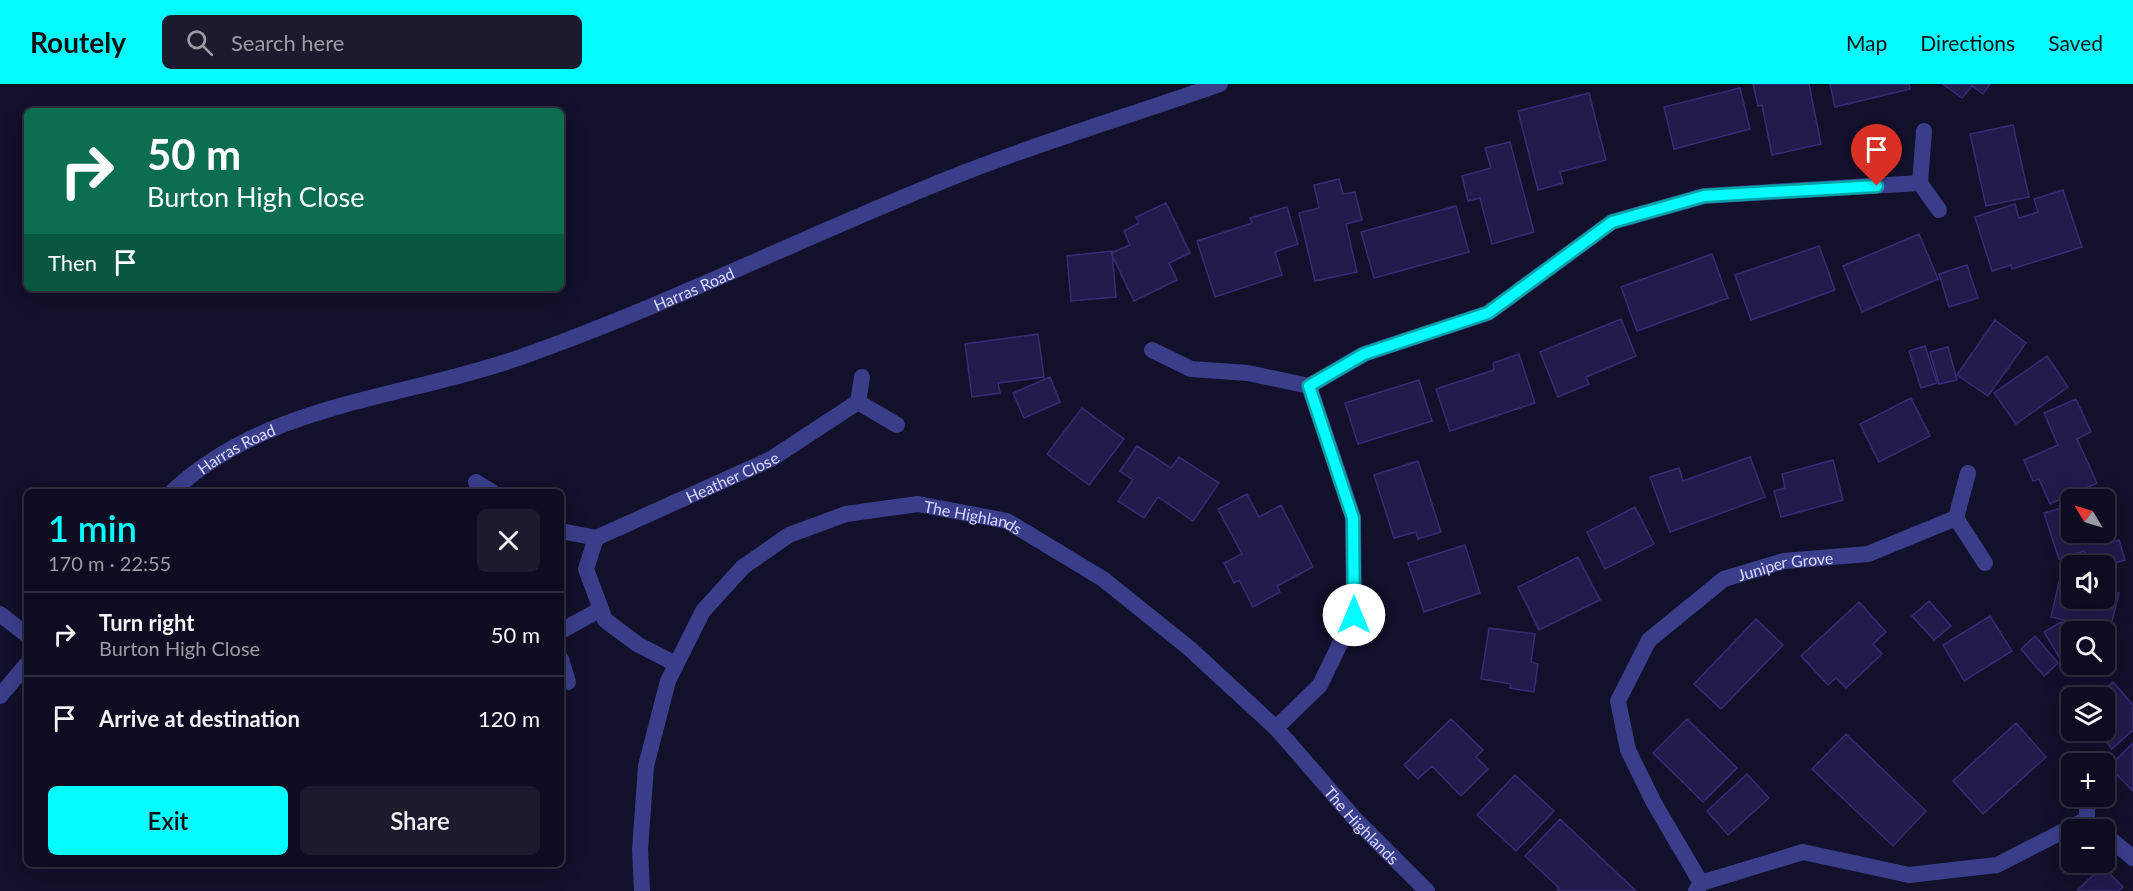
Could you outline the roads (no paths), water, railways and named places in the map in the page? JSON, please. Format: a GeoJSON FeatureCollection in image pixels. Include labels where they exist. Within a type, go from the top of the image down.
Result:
{"type":"FeatureCollection","features":[{"type":"Feature","properties":{"kind":"street","name":"Harras Road"},"geometry":{"type":"LineString","coordinates":[[175,489],[234,445],[266,430],[318,412],[516,359],[721,278],[965,172],[1220,84]]}},
{"type":"Feature","properties":{"kind":"street"},"geometry":{"type":"LineString","coordinates":[[1924,131],[1920,183],[1939,210]]}},
{"type":"Feature","properties":{"kind":"street"},"geometry":{"type":"LineString","coordinates":[[1152,350],[1187,376],[1248,374],[1309,386],[1364,354],[1488,313],[1612,222],[1704,196],[1920,183]]}},
{"type":"Feature","properties":{"kind":"street"},"geometry":{"type":"LineString","coordinates":[[862,377],[858,402],[897,425]]}},
{"type":"Feature","properties":{"kind":"street"},"geometry":{"type":"LineString","coordinates":[[1276,728],[1320,685],[1354,615],[1353,518],[1309,386]]}},
{"type":"Feature","properties":{"kind":"street","name":"Heather Close"},"geometry":{"type":"LineString","coordinates":[[596,538],[771,459],[858,402]]}},
{"type":"Feature","properties":{"kind":"street"},"geometry":{"type":"LineString","coordinates":[[1968,473],[1956,518],[1985,562]]}},
{"type":"Feature","properties":{"kind":"street"},"geometry":{"type":"LineString","coordinates":[[476,482],[487,489]]}},
{"type":"Feature","properties":{"kind":"street","name":"The Highlands"},"geometry":{"type":"LineString","coordinates":[[642,891],[640,850],[646,766],[668,681],[703,611],[742,567],[789,535],[846,514],[918,504],[1007,521],[1103,579],[1190,648],[1276,728],[1355,819],[1426,891]]}},
{"type":"Feature","properties":{"kind":"street","name":"Juniper Grove"},"geometry":{"type":"LineString","coordinates":[[1956,518],[1868,554],[1784,561],[1724,579],[1649,640],[1618,701],[1628,750],[1699,887],[1803,852],[1909,875],[1997,865],[2061,838]]}},
{"type":"Feature","properties":{"kind":"street"},"geometry":{"type":"LineString","coordinates":[[564,532],[596,538],[586,569],[605,620],[637,645],[676,664]]}},
{"type":"Feature","properties":{"kind":"street"},"geometry":{"type":"LineString","coordinates":[[564,629],[601,609]]}},
{"type":"Feature","properties":{"kind":"street"},"geometry":{"type":"LineString","coordinates":[[0,614],[24,633]]}},
{"type":"Feature","properties":{"kind":"street"},"geometry":{"type":"LineString","coordinates":[[0,696],[24,668]]}},
{"type":"Feature","properties":{"kind":"street"},"geometry":{"type":"LineString","coordinates":[[564,669],[568,682]]}},
{"type":"Feature","properties":{"kind":"street"},"geometry":{"type":"LineString","coordinates":[[2115,843],[2133,858]]}}]}
